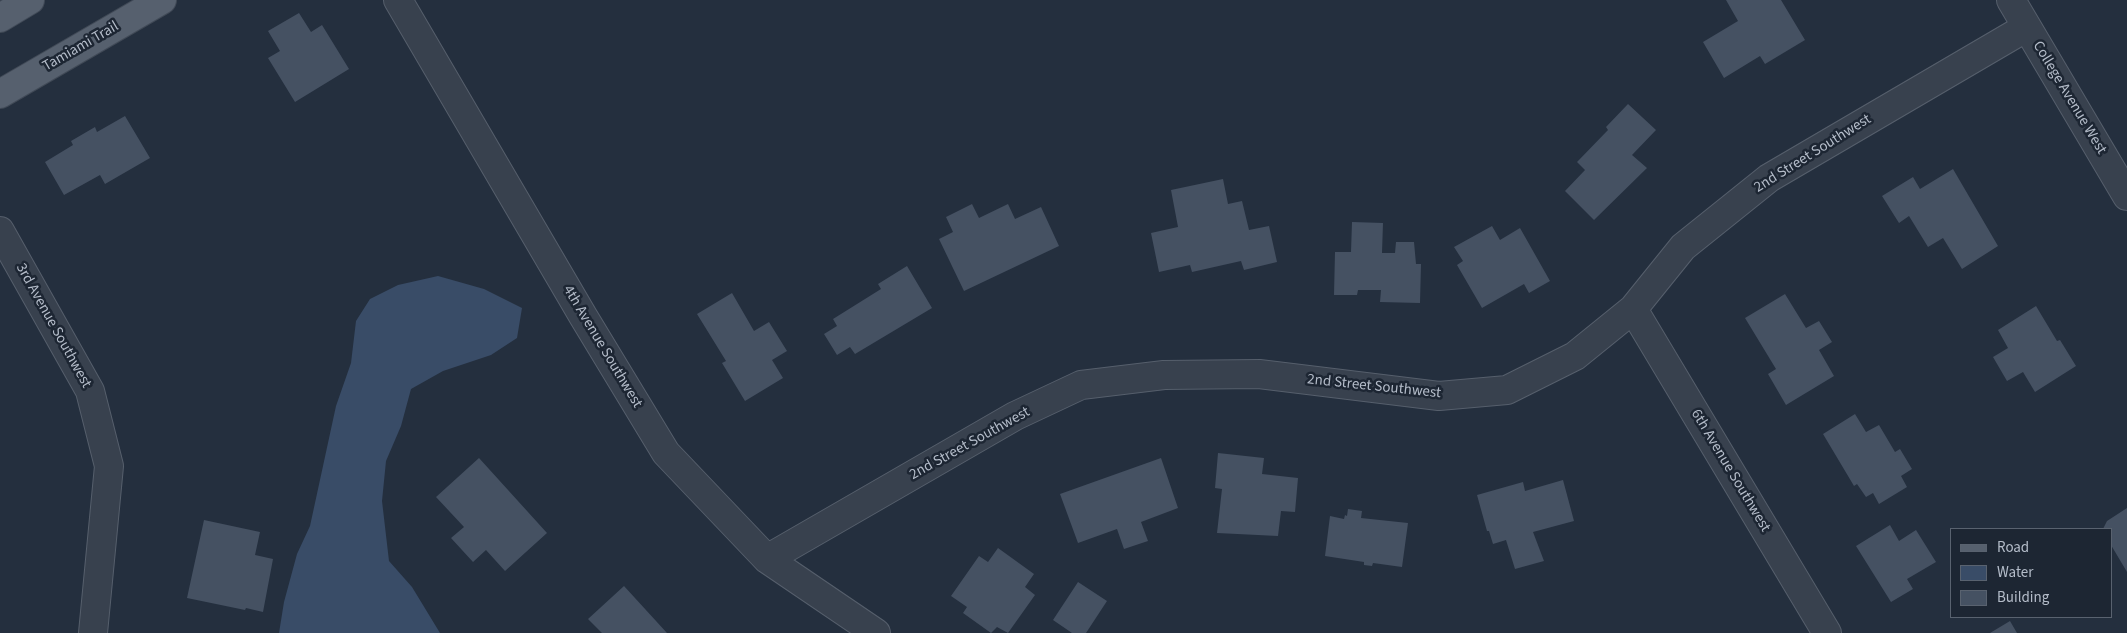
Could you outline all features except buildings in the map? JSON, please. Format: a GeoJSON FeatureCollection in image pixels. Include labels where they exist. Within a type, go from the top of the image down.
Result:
{"type":"FeatureCollection","features":[{"type":"Feature","properties":{"kind":"main road"},"geometry":{"type":"LineString","coordinates":[[0,18],[30,0]]}},
{"type":"Feature","properties":{"kind":"main road","name":"Tamiami Trail"},"geometry":{"type":"LineString","coordinates":[[0,94],[162,0]]}},
{"type":"Feature","properties":{"kind":"street","name":"4th Avenue Southwest"},"geometry":{"type":"LineString","coordinates":[[398,0],[583,316],[666,453],[766,559],[876,633]]}},
{"type":"Feature","properties":{"kind":"street","name":"College Avenue West"},"geometry":{"type":"LineString","coordinates":[[2011,0],[2127,196]]}},
{"type":"Feature","properties":{"kind":"street","name":"2nd Street Southwest"},"geometry":{"type":"LineString","coordinates":[[766,559],[1015,416],[1081,385],[1164,374],[1259,374],[1439,396],[1507,390],[1576,356],[1633,308],[1683,246],[1769,178],[2027,27]]}},
{"type":"Feature","properties":{"kind":"street","name":"3rd Avenue Southwest"},"geometry":{"type":"LineString","coordinates":[[0,231],[90,391],[109,466],[93,633]]}},
{"type":"Feature","properties":{"kind":"street","name":"6th Avenue Southwest"},"geometry":{"type":"LineString","coordinates":[[1633,308],[1827,633]]}},
{"type":"Feature","properties":{"kind":"water"},"geometry":{"type":"Polygon","coordinates":[[[438,276],[484,289],[522,308],[517,338],[491,355],[443,371],[411,389],[401,426],[386,461],[382,501],[389,561],[412,587],[440,633],[279,633],[284,602],[297,554],[310,526],[336,406],[351,363],[356,321],[370,299],[398,285],[438,276]]]}}]}
